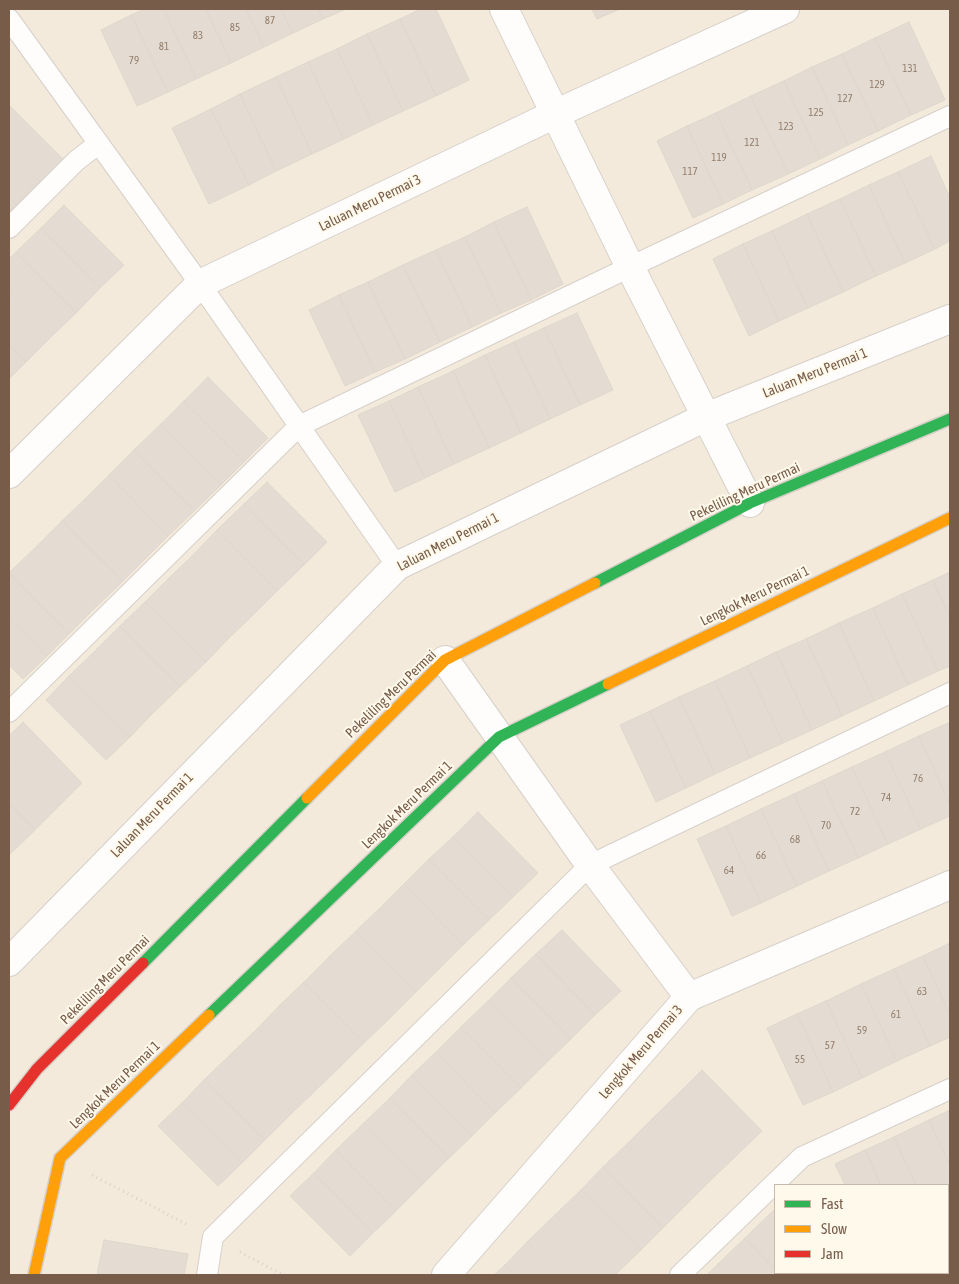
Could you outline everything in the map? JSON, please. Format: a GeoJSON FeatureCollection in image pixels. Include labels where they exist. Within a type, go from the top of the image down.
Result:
{"type":"FeatureCollection","features":[{"type":"Feature","properties":{"kind":"street"},"geometry":{"type":"LineString","coordinates":[[504,9],[630,267],[750,503]]}},
{"type":"Feature","properties":{"kind":"street","name":"Laluan Meru Permai 3"},"geometry":{"type":"LineString","coordinates":[[9,474],[200,284],[555,114],[785,9]]}},
{"type":"Feature","properties":{"kind":"street","name":"Laluan Meru Permai 1"},"geometry":{"type":"LineString","coordinates":[[9,962],[397,566],[706,417],[950,319]]}},
{"type":"Feature","properties":{"kind":"street","name":"Pekeliling Meru Permai"},"geometry":{"type":"LineString","coordinates":[[9,1105],[37,1068],[445,660],[750,503],[950,419]]}},
{"type":"Feature","properties":{"kind":"street","name":"Lengkok Meru Permai 1"},"geometry":{"type":"LineString","coordinates":[[60,1158],[499,737],[950,518]]}},
{"type":"Feature","properties":{"kind":"street"},"geometry":{"type":"LineString","coordinates":[[445,660],[590,865],[689,997]]}},
{"type":"Feature","properties":{"kind":"street","name":"Lengkok Meru Permai 3"},"geometry":{"type":"LineString","coordinates":[[446,1275],[689,997],[950,885]]}},
{"type":"Feature","properties":{"kind":"street"},"geometry":{"type":"LineString","coordinates":[[34,1275],[60,1158]]}},
{"type":"Feature","properties":{"kind":"lane"},"geometry":{"type":"LineString","coordinates":[[9,19],[200,284],[397,566]]}},
{"type":"Feature","properties":{"kind":"lane"},"geometry":{"type":"LineString","coordinates":[[9,712],[299,426],[950,116]]}},
{"type":"Feature","properties":{"kind":"lane"},"geometry":{"type":"LineString","coordinates":[[9,228],[76,161],[98,144]]}},
{"type":"Feature","properties":{"kind":"lane"},"geometry":{"type":"LineString","coordinates":[[207,1275],[213,1238],[590,865],[950,693]]}},
{"type":"Feature","properties":{"kind":"lane"},"geometry":{"type":"LineString","coordinates":[[774,1184],[802,1157],[950,1089]]}},
{"type":"Feature","properties":{"kind":"lane"},"geometry":{"type":"LineString","coordinates":[[680,1275],[774,1184]]}},
{"type":"Feature","properties":{"kind":"path"},"geometry":{"type":"LineString","coordinates":[[60,1158],[283,1275]]}},
{"type":"Feature","properties":{"kind":"shaded area"},"geometry":{"type":"Polygon","coordinates":[[[9,9],[950,9],[950,1275],[9,1275],[9,9]]]}},
{"type":"Feature","properties":{"kind":"building"},"geometry":{"type":"Polygon","coordinates":[[[145,9],[164,9],[196,79],[168,92],[131,15],[145,9]]]}},
{"type":"Feature","properties":{"kind":"building"},"geometry":{"type":"Polygon","coordinates":[[[164,9],[206,9],[231,63],[196,79],[164,9]]]}},
{"type":"Feature","properties":{"kind":"building"},"geometry":{"type":"Polygon","coordinates":[[[206,9],[246,9],[264,47],[231,63],[206,9]]]}},
{"type":"Feature","properties":{"kind":"building"},"geometry":{"type":"Polygon","coordinates":[[[246,9],[281,9],[293,33],[264,47],[246,9]]]}},
{"type":"Feature","properties":{"kind":"building"},"geometry":{"type":"Polygon","coordinates":[[[281,9],[318,9],[323,19],[293,33],[281,9]]]}},
{"type":"Feature","properties":{"kind":"building"},"geometry":{"type":"Polygon","coordinates":[[[318,9],[346,9],[323,19],[318,9]]]}},
{"type":"Feature","properties":{"kind":"building"},"geometry":{"type":"Polygon","coordinates":[[[421,9],[436,9],[469,80],[436,96],[400,19],[421,9]]]}},
{"type":"Feature","properties":{"kind":"building"},"geometry":{"type":"Polygon","coordinates":[[[592,9],[620,9],[597,19],[592,9]]]}},
{"type":"Feature","properties":{"kind":"building"},"geometry":{"type":"Polygon","coordinates":[[[131,15],[168,92],[137,106],[101,30],[131,15]]]}},
{"type":"Feature","properties":{"kind":"building"},"geometry":{"type":"Polygon","coordinates":[[[400,19],[436,96],[403,111],[367,34],[400,19]]]}},
{"type":"Feature","properties":{"kind":"building"},"geometry":{"type":"Polygon","coordinates":[[[909,22],[945,100],[911,115],[875,38],[909,22]]]}},
{"type":"Feature","properties":{"kind":"building"},"geometry":{"type":"Polygon","coordinates":[[[367,34],[403,111],[373,125],[337,49],[367,34]]]}},
{"type":"Feature","properties":{"kind":"building"},"geometry":{"type":"Polygon","coordinates":[[[875,38],[911,115],[878,131],[842,54],[875,38]]]}},
{"type":"Feature","properties":{"kind":"building"},"geometry":{"type":"Polygon","coordinates":[[[337,49],[373,125],[344,139],[308,62],[337,49]]]}},
{"type":"Feature","properties":{"kind":"building"},"geometry":{"type":"Polygon","coordinates":[[[842,54],[878,131],[848,145],[812,67],[842,54]]]}},
{"type":"Feature","properties":{"kind":"building"},"geometry":{"type":"Polygon","coordinates":[[[308,62],[344,139],[312,154],[276,77],[308,62]]]}},
{"type":"Feature","properties":{"kind":"building"},"geometry":{"type":"Polygon","coordinates":[[[812,67],[848,145],[820,159],[784,81],[812,67]]]}},
{"type":"Feature","properties":{"kind":"building"},"geometry":{"type":"Polygon","coordinates":[[[276,77],[312,154],[276,171],[240,94],[276,77]]]}},
{"type":"Feature","properties":{"kind":"building"},"geometry":{"type":"Polygon","coordinates":[[[784,81],[820,159],[788,174],[751,96],[784,81]]]}},
{"type":"Feature","properties":{"kind":"building"},"geometry":{"type":"Polygon","coordinates":[[[240,94],[276,171],[249,185],[211,109],[240,94]]]}},
{"type":"Feature","properties":{"kind":"building"},"geometry":{"type":"Polygon","coordinates":[[[751,96],[788,174],[752,190],[716,113],[751,96]]]}},
{"type":"Feature","properties":{"kind":"building"},"geometry":{"type":"Polygon","coordinates":[[[9,105],[63,159],[40,182],[9,151],[9,105]]]}},
{"type":"Feature","properties":{"kind":"building"},"geometry":{"type":"Polygon","coordinates":[[[211,109],[249,185],[209,204],[172,128],[211,109]]]}},
{"type":"Feature","properties":{"kind":"building"},"geometry":{"type":"Polygon","coordinates":[[[716,113],[752,190],[723,204],[687,126],[716,113]]]}},
{"type":"Feature","properties":{"kind":"building"},"geometry":{"type":"Polygon","coordinates":[[[687,126],[723,204],[693,218],[657,141],[687,126]]]}},
{"type":"Feature","properties":{"kind":"building"},"geometry":{"type":"Polygon","coordinates":[[[9,151],[40,182],[16,205],[9,197],[9,151]]]}},
{"type":"Feature","properties":{"kind":"building"},"geometry":{"type":"Polygon","coordinates":[[[931,156],[950,198],[950,241],[935,249],[898,172],[931,156]]]}},
{"type":"Feature","properties":{"kind":"building"},"geometry":{"type":"Polygon","coordinates":[[[898,172],[935,249],[905,263],[869,185],[898,172]]]}},
{"type":"Feature","properties":{"kind":"building"},"geometry":{"type":"Polygon","coordinates":[[[869,185],[905,263],[876,276],[840,199],[869,185]]]}},
{"type":"Feature","properties":{"kind":"building"},"geometry":{"type":"Polygon","coordinates":[[[9,197],[16,205],[9,212],[9,197]]]}},
{"type":"Feature","properties":{"kind":"building"},"geometry":{"type":"Polygon","coordinates":[[[840,199],[876,276],[843,292],[807,214],[840,199]]]}},
{"type":"Feature","properties":{"kind":"building"},"geometry":{"type":"Polygon","coordinates":[[[64,205],[124,265],[100,288],[41,228],[64,205]]]}},
{"type":"Feature","properties":{"kind":"building"},"geometry":{"type":"Polygon","coordinates":[[[527,207],[563,284],[531,300],[494,222],[527,207]]]}},
{"type":"Feature","properties":{"kind":"building"},"geometry":{"type":"Polygon","coordinates":[[[807,214],[843,292],[808,308],[772,231],[807,214]]]}},
{"type":"Feature","properties":{"kind":"building"},"geometry":{"type":"Polygon","coordinates":[[[494,222],[531,300],[501,313],[465,237],[494,222]]]}},
{"type":"Feature","properties":{"kind":"building"},"geometry":{"type":"Polygon","coordinates":[[[41,228],[100,288],[76,313],[16,252],[41,228]]]}},
{"type":"Feature","properties":{"kind":"building"},"geometry":{"type":"Polygon","coordinates":[[[772,231],[808,308],[779,321],[743,244],[772,231]]]}},
{"type":"Feature","properties":{"kind":"building"},"geometry":{"type":"Polygon","coordinates":[[[465,237],[501,313],[472,327],[436,250],[465,237]]]}},
{"type":"Feature","properties":{"kind":"building"},"geometry":{"type":"Polygon","coordinates":[[[743,244],[779,321],[749,336],[713,259],[743,244]]]}},
{"type":"Feature","properties":{"kind":"building"},"geometry":{"type":"Polygon","coordinates":[[[436,250],[472,327],[440,342],[403,265],[436,250]]]}},
{"type":"Feature","properties":{"kind":"building"},"geometry":{"type":"Polygon","coordinates":[[[16,252],[76,313],[53,335],[9,291],[9,259],[16,252]]]}},
{"type":"Feature","properties":{"kind":"building"},"geometry":{"type":"Polygon","coordinates":[[[403,265],[440,342],[405,359],[368,282],[403,265]]]}},
{"type":"Feature","properties":{"kind":"building"},"geometry":{"type":"Polygon","coordinates":[[[368,282],[405,359],[375,372],[339,295],[368,282]]]}},
{"type":"Feature","properties":{"kind":"building"},"geometry":{"type":"Polygon","coordinates":[[[9,291],[53,335],[26,362],[9,344],[9,291]]]}},
{"type":"Feature","properties":{"kind":"building"},"geometry":{"type":"Polygon","coordinates":[[[339,295],[375,372],[345,386],[309,310],[339,295]]]}},
{"type":"Feature","properties":{"kind":"building"},"geometry":{"type":"Polygon","coordinates":[[[577,313],[613,390],[580,405],[544,328],[577,313]]]}},
{"type":"Feature","properties":{"kind":"building"},"geometry":{"type":"Polygon","coordinates":[[[544,328],[580,405],[550,419],[514,342],[544,328]]]}},
{"type":"Feature","properties":{"kind":"building"},"geometry":{"type":"Polygon","coordinates":[[[514,342],[550,419],[521,433],[485,355],[514,342]]]}},
{"type":"Feature","properties":{"kind":"building"},"geometry":{"type":"Polygon","coordinates":[[[9,344],[26,362],[9,379],[9,344]]]}},
{"type":"Feature","properties":{"kind":"building"},"geometry":{"type":"Polygon","coordinates":[[[485,355],[521,433],[489,448],[453,371],[485,355]]]}},
{"type":"Feature","properties":{"kind":"building"},"geometry":{"type":"Polygon","coordinates":[[[453,371],[489,448],[454,464],[418,387],[453,371]]]}},
{"type":"Feature","properties":{"kind":"building"},"geometry":{"type":"Polygon","coordinates":[[[208,377],[268,438],[244,462],[184,401],[208,377]]]}},
{"type":"Feature","properties":{"kind":"building"},"geometry":{"type":"Polygon","coordinates":[[[418,387],[454,464],[425,478],[389,401],[418,387]]]}},
{"type":"Feature","properties":{"kind":"building"},"geometry":{"type":"Polygon","coordinates":[[[184,401],[244,462],[221,485],[161,424],[184,401]]]}},
{"type":"Feature","properties":{"kind":"building"},"geometry":{"type":"Polygon","coordinates":[[[389,401],[425,478],[395,492],[358,415],[389,401]]]}},
{"type":"Feature","properties":{"kind":"building"},"geometry":{"type":"Polygon","coordinates":[[[161,424],[221,485],[194,511],[134,450],[161,424]]]}},
{"type":"Feature","properties":{"kind":"building"},"geometry":{"type":"Polygon","coordinates":[[[134,450],[194,511],[168,536],[109,475],[134,450]]]}},
{"type":"Feature","properties":{"kind":"building"},"geometry":{"type":"Polygon","coordinates":[[[109,475],[168,536],[145,559],[85,499],[109,475]]]}},
{"type":"Feature","properties":{"kind":"building"},"geometry":{"type":"Polygon","coordinates":[[[267,482],[327,542],[304,565],[244,504],[267,482]]]}},
{"type":"Feature","properties":{"kind":"building"},"geometry":{"type":"Polygon","coordinates":[[[85,499],[145,559],[123,581],[62,521],[85,499]]]}},
{"type":"Feature","properties":{"kind":"building"},"geometry":{"type":"Polygon","coordinates":[[[244,504],[304,565],[277,591],[217,530],[244,504]]]}},
{"type":"Feature","properties":{"kind":"building"},"geometry":{"type":"Polygon","coordinates":[[[62,521],[123,581],[97,606],[37,546],[62,521]]]}},
{"type":"Feature","properties":{"kind":"building"},"geometry":{"type":"Polygon","coordinates":[[[217,530],[277,591],[252,616],[192,556],[217,530]]]}},
{"type":"Feature","properties":{"kind":"building"},"geometry":{"type":"Polygon","coordinates":[[[37,546],[97,606],[69,634],[9,573],[37,546]]]}},
{"type":"Feature","properties":{"kind":"building"},"geometry":{"type":"Polygon","coordinates":[[[192,556],[252,616],[228,639],[168,579],[192,556]]]}},
{"type":"Feature","properties":{"kind":"building"},"geometry":{"type":"Polygon","coordinates":[[[950,572],[950,618],[933,580],[950,572]]]}},
{"type":"Feature","properties":{"kind":"building"},"geometry":{"type":"Polygon","coordinates":[[[9,573],[69,634],[47,656],[9,618],[9,573]]]}},
{"type":"Feature","properties":{"kind":"building"},"geometry":{"type":"Polygon","coordinates":[[[168,579],[228,639],[206,662],[145,602],[168,579]]]}},
{"type":"Feature","properties":{"kind":"building"},"geometry":{"type":"Polygon","coordinates":[[[933,580],[950,618],[950,666],[938,671],[902,594],[933,580]]]}},
{"type":"Feature","properties":{"kind":"building"},"geometry":{"type":"Polygon","coordinates":[[[902,594],[938,671],[908,685],[873,608],[902,594]]]}},
{"type":"Feature","properties":{"kind":"building"},"geometry":{"type":"Polygon","coordinates":[[[145,602],[206,662],[180,687],[120,626],[145,602]]]}},
{"type":"Feature","properties":{"kind":"building"},"geometry":{"type":"Polygon","coordinates":[[[873,608],[908,685],[874,701],[839,623],[873,608]]]}},
{"type":"Feature","properties":{"kind":"building"},"geometry":{"type":"Polygon","coordinates":[[[9,618],[47,656],[23,679],[9,665],[9,618]]]}},
{"type":"Feature","properties":{"kind":"building"},"geometry":{"type":"Polygon","coordinates":[[[839,623],[874,701],[842,716],[806,639],[839,623]]]}},
{"type":"Feature","properties":{"kind":"building"},"geometry":{"type":"Polygon","coordinates":[[[120,626],[180,687],[152,714],[92,654],[120,626]]]}},
{"type":"Feature","properties":{"kind":"building"},"geometry":{"type":"Polygon","coordinates":[[[806,639],[842,716],[812,730],[776,652],[806,639]]]}},
{"type":"Feature","properties":{"kind":"building"},"geometry":{"type":"Polygon","coordinates":[[[776,652],[812,730],[783,743],[747,666],[776,652]]]}},
{"type":"Feature","properties":{"kind":"building"},"geometry":{"type":"Polygon","coordinates":[[[92,654],[152,714],[130,737],[69,676],[92,654]]]}},
{"type":"Feature","properties":{"kind":"building"},"geometry":{"type":"Polygon","coordinates":[[[747,666],[783,743],[750,758],[715,681],[747,666]]]}},
{"type":"Feature","properties":{"kind":"building"},"geometry":{"type":"Polygon","coordinates":[[[69,676],[130,737],[106,760],[46,700],[69,676]]]}},
{"type":"Feature","properties":{"kind":"building"},"geometry":{"type":"Polygon","coordinates":[[[715,681],[750,758],[715,774],[679,697],[715,681]]]}},
{"type":"Feature","properties":{"kind":"building"},"geometry":{"type":"Polygon","coordinates":[[[679,697],[715,774],[686,788],[650,711],[679,697]]]}},
{"type":"Feature","properties":{"kind":"building"},"geometry":{"type":"Polygon","coordinates":[[[650,711],[686,788],[656,802],[620,725],[650,711]]]}},
{"type":"Feature","properties":{"kind":"building"},"geometry":{"type":"Polygon","coordinates":[[[23,722],[82,783],[58,807],[9,758],[9,736],[23,722]]]}},
{"type":"Feature","properties":{"kind":"building"},"geometry":{"type":"Polygon","coordinates":[[[948,723],[950,727],[950,805],[919,736],[948,723]]]}},
{"type":"Feature","properties":{"kind":"building"},"geometry":{"type":"Polygon","coordinates":[[[919,736],[950,805],[950,816],[921,829],[885,752],[919,736]]]}},
{"type":"Feature","properties":{"kind":"building"},"geometry":{"type":"Polygon","coordinates":[[[885,752],[921,829],[888,844],[852,767],[885,752]]]}},
{"type":"Feature","properties":{"kind":"building"},"geometry":{"type":"Polygon","coordinates":[[[9,758],[58,807],[35,830],[9,803],[9,758]]]}},
{"type":"Feature","properties":{"kind":"building"},"geometry":{"type":"Polygon","coordinates":[[[852,767],[888,844],[858,858],[822,781],[852,767]]]}},
{"type":"Feature","properties":{"kind":"building"},"geometry":{"type":"Polygon","coordinates":[[[822,781],[858,858],[829,871],[794,794],[822,781]]]}},
{"type":"Feature","properties":{"kind":"building"},"geometry":{"type":"Polygon","coordinates":[[[794,794],[829,871],[797,886],[761,809],[794,794]]]}},
{"type":"Feature","properties":{"kind":"building"},"geometry":{"type":"Polygon","coordinates":[[[9,803],[35,830],[9,855],[9,803]]]}},
{"type":"Feature","properties":{"kind":"building"},"geometry":{"type":"Polygon","coordinates":[[[761,809],[797,886],[761,903],[726,826],[761,809]]]}},
{"type":"Feature","properties":{"kind":"building"},"geometry":{"type":"Polygon","coordinates":[[[478,812],[538,873],[513,897],[453,837],[478,812]]]}},
{"type":"Feature","properties":{"kind":"building"},"geometry":{"type":"Polygon","coordinates":[[[726,826],[761,903],[732,916],[697,839],[726,826]]]}},
{"type":"Feature","properties":{"kind":"building"},"geometry":{"type":"Polygon","coordinates":[[[453,837],[513,897],[489,920],[429,859],[453,837]]]}},
{"type":"Feature","properties":{"kind":"building"},"geometry":{"type":"Polygon","coordinates":[[[429,859],[489,920],[463,945],[404,884],[429,859]]]}},
{"type":"Feature","properties":{"kind":"building"},"geometry":{"type":"Polygon","coordinates":[[[404,884],[463,945],[439,969],[379,909],[404,884]]]}},
{"type":"Feature","properties":{"kind":"building"},"geometry":{"type":"Polygon","coordinates":[[[379,909],[439,969],[416,992],[356,931],[379,909]]]}},
{"type":"Feature","properties":{"kind":"building"},"geometry":{"type":"Polygon","coordinates":[[[562,930],[621,991],[595,1015],[536,954],[562,930]]]}},
{"type":"Feature","properties":{"kind":"building"},"geometry":{"type":"Polygon","coordinates":[[[356,931],[416,992],[390,1018],[329,957],[356,931]]]}},
{"type":"Feature","properties":{"kind":"building"},"geometry":{"type":"Polygon","coordinates":[[[950,943],[950,1015],[923,956],[950,943]]]}},
{"type":"Feature","properties":{"kind":"building"},"geometry":{"type":"Polygon","coordinates":[[[536,954],[595,1015],[571,1039],[511,978],[536,954]]]}},
{"type":"Feature","properties":{"kind":"building"},"geometry":{"type":"Polygon","coordinates":[[[923,956],[950,1015],[950,1037],[930,1046],[894,969],[923,956]]]}},
{"type":"Feature","properties":{"kind":"building"},"geometry":{"type":"Polygon","coordinates":[[[329,957],[390,1018],[364,1043],[304,982],[329,957]]]}},
{"type":"Feature","properties":{"kind":"building"},"geometry":{"type":"Polygon","coordinates":[[[894,969],[930,1046],[897,1061],[861,984],[894,969]]]}},
{"type":"Feature","properties":{"kind":"building"},"geometry":{"type":"Polygon","coordinates":[[[511,978],[571,1039],[548,1061],[488,1001],[511,978]]]}},
{"type":"Feature","properties":{"kind":"building"},"geometry":{"type":"Polygon","coordinates":[[[304,982],[364,1043],[341,1066],[280,1005],[304,982]]]}},
{"type":"Feature","properties":{"kind":"building"},"geometry":{"type":"Polygon","coordinates":[[[861,984],[897,1061],[862,1078],[826,1001],[861,984]]]}},
{"type":"Feature","properties":{"kind":"building"},"geometry":{"type":"Polygon","coordinates":[[[488,1001],[548,1061],[521,1088],[461,1027],[488,1001]]]}},
{"type":"Feature","properties":{"kind":"building"},"geometry":{"type":"Polygon","coordinates":[[[826,1001],[862,1078],[833,1092],[797,1014],[826,1001]]]}},
{"type":"Feature","properties":{"kind":"building"},"geometry":{"type":"Polygon","coordinates":[[[280,1005],[341,1066],[318,1088],[258,1028],[280,1005]]]}},
{"type":"Feature","properties":{"kind":"building"},"geometry":{"type":"Polygon","coordinates":[[[797,1014],[833,1092],[803,1105],[767,1028],[797,1014]]]}},
{"type":"Feature","properties":{"kind":"building"},"geometry":{"type":"Polygon","coordinates":[[[461,1027],[521,1088],[495,1113],[436,1052],[461,1027]]]}},
{"type":"Feature","properties":{"kind":"building"},"geometry":{"type":"Polygon","coordinates":[[[258,1028],[318,1088],[292,1113],[232,1053],[258,1028]]]}},
{"type":"Feature","properties":{"kind":"building"},"geometry":{"type":"Polygon","coordinates":[[[436,1052],[495,1113],[472,1136],[412,1075],[436,1052]]]}},
{"type":"Feature","properties":{"kind":"building"},"geometry":{"type":"Polygon","coordinates":[[[232,1053],[292,1113],[265,1140],[204,1080],[232,1053]]]}},
{"type":"Feature","properties":{"kind":"building"},"geometry":{"type":"Polygon","coordinates":[[[702,1070],[762,1131],[739,1153],[679,1093],[702,1070]]]}},
{"type":"Feature","properties":{"kind":"building"},"geometry":{"type":"Polygon","coordinates":[[[412,1075],[472,1136],[449,1158],[390,1098],[412,1075]]]}},
{"type":"Feature","properties":{"kind":"building"},"geometry":{"type":"Polygon","coordinates":[[[204,1080],[265,1140],[242,1163],[182,1103],[204,1080]]]}},
{"type":"Feature","properties":{"kind":"building"},"geometry":{"type":"Polygon","coordinates":[[[679,1093],[739,1153],[712,1179],[652,1119],[679,1093]]]}},
{"type":"Feature","properties":{"kind":"building"},"geometry":{"type":"Polygon","coordinates":[[[390,1098],[449,1158],[424,1183],[364,1123],[390,1098]]]}},
{"type":"Feature","properties":{"kind":"building"},"geometry":{"type":"Polygon","coordinates":[[[182,1103],[242,1163],[218,1186],[158,1126],[182,1103]]]}},
{"type":"Feature","properties":{"kind":"building"},"geometry":{"type":"Polygon","coordinates":[[[950,1110],[950,1166],[929,1120],[950,1110]]]}},
{"type":"Feature","properties":{"kind":"building"},"geometry":{"type":"Polygon","coordinates":[[[652,1119],[712,1179],[687,1204],[627,1144],[652,1119]]]}},
{"type":"Feature","properties":{"kind":"building"},"geometry":{"type":"Polygon","coordinates":[[[929,1120],[950,1166],[950,1204],[949,1184],[916,1184],[894,1137],[929,1120]]]}},
{"type":"Feature","properties":{"kind":"building"},"geometry":{"type":"Polygon","coordinates":[[[364,1123],[424,1183],[396,1211],[336,1150],[364,1123]]]}},
{"type":"Feature","properties":{"kind":"building"},"geometry":{"type":"Polygon","coordinates":[[[894,1137],[916,1184],[881,1184],[865,1150],[894,1137]]]}},
{"type":"Feature","properties":{"kind":"building"},"geometry":{"type":"Polygon","coordinates":[[[627,1144],[687,1204],[663,1228],[603,1167],[627,1144]]]}},
{"type":"Feature","properties":{"kind":"building"},"geometry":{"type":"Polygon","coordinates":[[[336,1150],[396,1211],[373,1233],[314,1173],[336,1150]]]}},
{"type":"Feature","properties":{"kind":"building"},"geometry":{"type":"Polygon","coordinates":[[[865,1150],[881,1184],[845,1184],[835,1164],[865,1150]]]}},
{"type":"Feature","properties":{"kind":"building"},"geometry":{"type":"Polygon","coordinates":[[[603,1167],[663,1228],[641,1250],[581,1190],[603,1167]]]}},
{"type":"Feature","properties":{"kind":"building"},"geometry":{"type":"Polygon","coordinates":[[[314,1173],[373,1233],[350,1256],[290,1196],[314,1173]]]}},
{"type":"Feature","properties":{"kind":"building"},"geometry":{"type":"Polygon","coordinates":[[[581,1190],[641,1250],[615,1275],[555,1215],[581,1190]]]}},
{"type":"Feature","properties":{"kind":"building"},"geometry":{"type":"Polygon","coordinates":[[[774,1212],[774,1269],[745,1238],[774,1212]]]}},
{"type":"Feature","properties":{"kind":"building"},"geometry":{"type":"Polygon","coordinates":[[[555,1215],[615,1275],[560,1275],[527,1242],[555,1215]]]}},
{"type":"Feature","properties":{"kind":"building"},"geometry":{"type":"Polygon","coordinates":[[[745,1238],[774,1269],[774,1274],[781,1275],[729,1275],[718,1264],[745,1238]]]}},
{"type":"Feature","properties":{"kind":"building"},"geometry":{"type":"Polygon","coordinates":[[[104,1240],[188,1254],[184,1275],[97,1275],[104,1240]]]}},
{"type":"Feature","properties":{"kind":"building"},"geometry":{"type":"Polygon","coordinates":[[[527,1242],[560,1275],[516,1275],[505,1265],[527,1242]]]}},
{"type":"Feature","properties":{"kind":"building"},"geometry":{"type":"Polygon","coordinates":[[[718,1264],[729,1275],[707,1275],[718,1264]]]}},
{"type":"Feature","properties":{"kind":"building"},"geometry":{"type":"Polygon","coordinates":[[[505,1265],[516,1275],[494,1275],[505,1265]]]}},
{"type":"Feature","properties":{"kind":"building"},"geometry":{"type":"Polygon","coordinates":[[[780,1274],[830,1274],[828,1275],[780,1274]]]}},
{"type":"Feature","properties":{"kind":"traffic: fast"},"geometry":{"type":"LineString","coordinates":[[595,583],[750,503],[950,419]]}},
{"type":"Feature","properties":{"kind":"traffic: fast"},"geometry":{"type":"LineString","coordinates":[[209,1015],[499,737],[608,684]]}},
{"type":"Feature","properties":{"kind":"traffic: fast"},"geometry":{"type":"LineString","coordinates":[[143,963],[307,798]]}},
{"type":"Feature","properties":{"kind":"traffic: slow"},"geometry":{"type":"LineString","coordinates":[[608,684],[950,518]]}},
{"type":"Feature","properties":{"kind":"traffic: slow"},"geometry":{"type":"LineString","coordinates":[[307,798],[445,660],[595,583]]}},
{"type":"Feature","properties":{"kind":"traffic: slow"},"geometry":{"type":"LineString","coordinates":[[34,1275],[60,1158],[209,1015]]}},
{"type":"Feature","properties":{"kind":"traffic: jam"},"geometry":{"type":"LineString","coordinates":[[9,1105],[37,1069],[143,963]]}}]}
